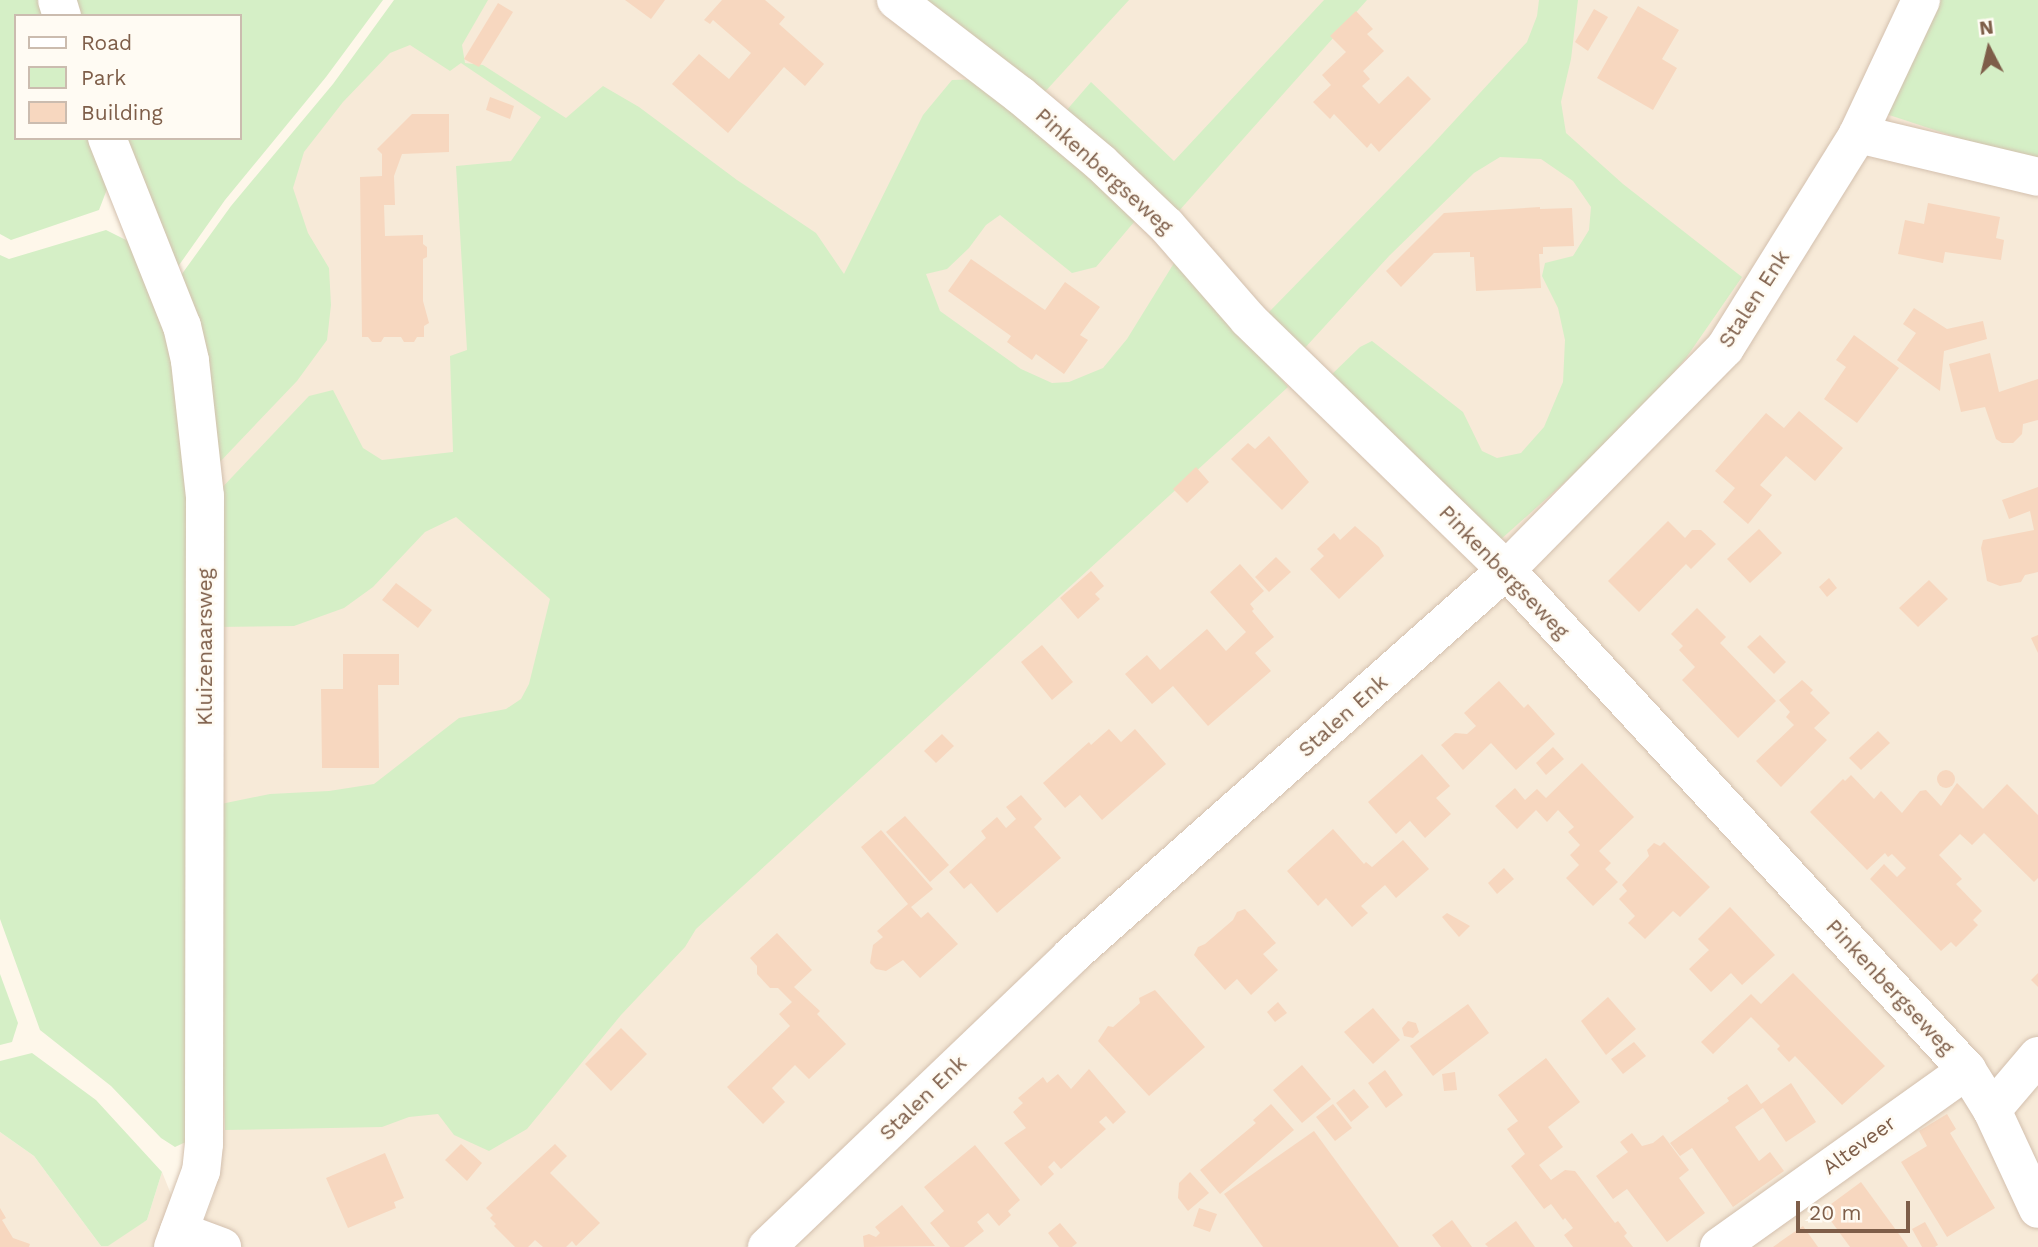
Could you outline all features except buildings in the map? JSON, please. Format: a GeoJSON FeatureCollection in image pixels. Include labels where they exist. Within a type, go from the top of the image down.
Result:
{"type":"FeatureCollection","features":[{"type":"Feature","properties":{"kind":"street","name":"Pinkenbergseweg"},"geometry":{"type":"LineString","coordinates":[[896,0],[1020,95],[1101,163],[1167,226],[1248,319],[1506,570],[1967,1070],[1992,1110],[2038,1209]]}},
{"type":"Feature","properties":{"kind":"street","name":"Stalen Enk"},"geometry":{"type":"LineString","coordinates":[[767,1247],[1071,956],[1506,570],[1725,348],[1858,134],[1921,0]]}},
{"type":"Feature","properties":{"kind":"street"},"geometry":{"type":"LineString","coordinates":[[1858,134],[2038,177]]}},
{"type":"Feature","properties":{"kind":"street","name":"Kluizenaarsweg"},"geometry":{"type":"LineString","coordinates":[[108,140],[182,326],[190,361],[205,496],[205,1130],[201,1171],[176,1239]]}},
{"type":"Feature","properties":{"kind":"street"},"geometry":{"type":"LineString","coordinates":[[1992,1110],[2038,1056]]}},
{"type":"Feature","properties":{"kind":"street","name":"Alteveer"},"geometry":{"type":"LineString","coordinates":[[1719,1247],[1967,1070]]}},
{"type":"Feature","properties":{"kind":"street"},"geometry":{"type":"LineString","coordinates":[[176,1239],[222,1247]]}},
{"type":"Feature","properties":{"kind":"shaded area"},"geometry":{"type":"Polygon","coordinates":[[[429,0],[2038,0],[2038,1247],[194,1247],[214,1195],[220,1134],[218,230],[429,0]]]}},
{"type":"Feature","properties":{"kind":"shaded area"},"geometry":{"type":"Polygon","coordinates":[[[0,1132],[34,1156],[101,1246],[147,1220],[162,1172],[177,1209],[161,1247],[0,1247],[0,1132]]]}},
{"type":"Feature","properties":{"kind":"green space"},"geometry":{"type":"Polygon","coordinates":[[[0,0],[44,0],[48,14],[14,14],[14,140],[93,140],[109,184],[99,210],[11,240],[0,234],[0,0]]]}},
{"type":"Feature","properties":{"kind":"green space"},"geometry":{"type":"Polygon","coordinates":[[[70,0],[383,0],[326,77],[225,200],[177,268],[122,140],[242,140],[242,14],[74,14],[70,0]]]}},
{"type":"Feature","properties":{"kind":"green space"},"geometry":{"type":"Polygon","coordinates":[[[394,0],[488,0],[462,45],[465,63],[483,65],[566,118],[603,86],[639,107],[737,180],[816,233],[844,274],[923,115],[952,80],[982,79],[1140,215],[1096,267],[1072,273],[1000,215],[986,225],[969,248],[947,269],[926,274],[940,311],[1021,369],[1052,383],[1069,382],[1103,368],[1127,339],[1179,255],[1288,387],[696,929],[685,947],[621,1015],[527,1129],[489,1151],[454,1135],[438,1114],[409,1117],[382,1127],[225,1130],[216,893],[216,805],[270,794],[329,791],[374,784],[459,718],[506,709],[521,699],[529,684],[550,599],[456,517],[425,532],[373,587],[344,608],[294,626],[216,627],[216,494],[309,396],[333,390],[363,448],[382,460],[453,452],[450,356],[467,350],[456,166],[511,161],[541,117],[461,63],[450,71],[410,45],[390,53],[343,102],[304,152],[293,188],[308,233],[329,268],[331,305],[327,340],[297,381],[216,466],[179,278],[231,206],[333,84],[394,0]]]}},
{"type":"Feature","properties":{"kind":"green space"},"geometry":{"type":"Polygon","coordinates":[[[918,0],[1129,0],[1042,95],[918,0]]]}},
{"type":"Feature","properties":{"kind":"green space"},"geometry":{"type":"Polygon","coordinates":[[[1324,0],[1367,0],[1178,212],[1065,112],[1091,82],[1174,161],[1324,0]]]}},
{"type":"Feature","properties":{"kind":"green space"},"geometry":{"type":"Polygon","coordinates":[[[1539,0],[1578,0],[1571,59],[1561,102],[1566,133],[1623,184],[1742,277],[1686,358],[1631,423],[1499,541],[1328,378],[1360,347],[1372,341],[1463,412],[1482,451],[1497,458],[1521,453],[1544,427],[1563,382],[1565,340],[1558,308],[1542,276],[1545,263],[1573,256],[1589,230],[1591,207],[1573,181],[1541,159],[1500,157],[1474,173],[1389,256],[1303,350],[1268,313],[1432,145],[1527,42],[1537,16],[1539,0]]]}},
{"type":"Feature","properties":{"kind":"green space"},"geometry":{"type":"Polygon","coordinates":[[[1936,0],[2038,0],[2038,164],[1877,111],[1936,0]]]}},
{"type":"Feature","properties":{"kind":"green space"},"geometry":{"type":"Polygon","coordinates":[[[106,230],[134,244],[169,330],[190,455],[190,1140],[175,1147],[161,1138],[111,1086],[40,1030],[0,919],[0,255],[9,259],[106,230]]]}},
{"type":"Feature","properties":{"kind":"green space"},"geometry":{"type":"Polygon","coordinates":[[[0,974],[18,1023],[12,1042],[0,1045],[0,974]]]}},
{"type":"Feature","properties":{"kind":"green space"},"geometry":{"type":"Polygon","coordinates":[[[32,1053],[96,1100],[162,1172],[147,1220],[108,1246],[101,1246],[34,1156],[0,1132],[0,1061],[32,1053]]]}}]}
